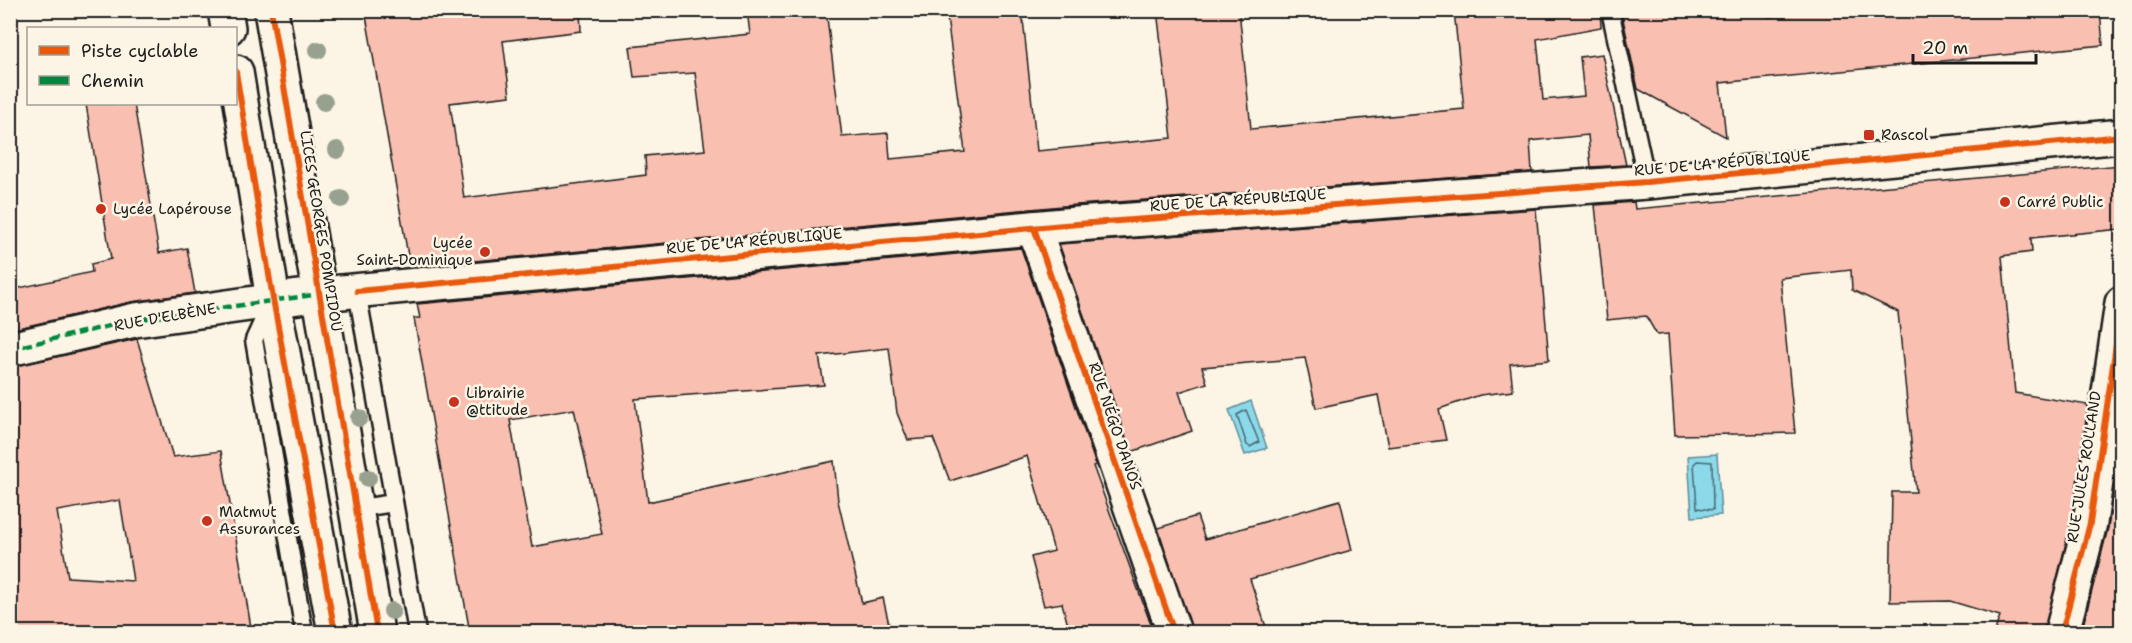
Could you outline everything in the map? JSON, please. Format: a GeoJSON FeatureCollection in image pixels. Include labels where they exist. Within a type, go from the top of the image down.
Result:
{"type":"FeatureCollection","features":[{"type":"Feature","properties":{"kind":"main road"},"geometry":{"type":"LineString","coordinates":[[225,10],[228,27]]}},
{"type":"Feature","properties":{"kind":"main road","name":"LICES GEORGES POMPIDOU"},"geometry":{"type":"LineString","coordinates":[[271,10],[376,633]]}},
{"type":"Feature","properties":{"kind":"main road"},"geometry":{"type":"LineString","coordinates":[[237,78],[273,299],[335,633]]}},
{"type":"Feature","properties":{"kind":"main road","name":"RUE DE LA RÉPUBLIQUE"},"geometry":{"type":"LineString","coordinates":[[320,294],[1034,228],[1647,182],[2121,136]]}},
{"type":"Feature","properties":{"kind":"main road","name":"RUE NÉGO DANOS"},"geometry":{"type":"LineString","coordinates":[[1034,228],[1174,633]]}},
{"type":"Feature","properties":{"kind":"main road","name":"RUE D'ELBÈNE"},"geometry":{"type":"LineString","coordinates":[[10,349],[135,320],[320,294]]}},
{"type":"Feature","properties":{"kind":"main road","name":"RUE JULES ROLLAND"},"geometry":{"type":"LineString","coordinates":[[2062,633],[2090,524],[2121,303]]}},
{"type":"Feature","properties":{"kind":"lane"},"geometry":{"type":"LineString","coordinates":[[1610,10],[1647,182]]}},
{"type":"Feature","properties":{"kind":"lane"},"geometry":{"type":"LineString","coordinates":[[357,291],[417,633]]}},
{"type":"Feature","properties":{"kind":"lane"},"geometry":{"type":"LineString","coordinates":[[273,299],[254,340],[304,633]]}},
{"type":"Feature","properties":{"kind":"lane"},"geometry":{"type":"LineString","coordinates":[[354,509],[394,503]]}},
{"type":"Feature","properties":{"kind":"water"},"geometry":{"type":"Polygon","coordinates":[[[1251,401],[1267,448],[1245,455],[1229,410],[1251,401]]]}},
{"type":"Feature","properties":{"kind":"water"},"geometry":{"type":"Polygon","coordinates":[[[1717,454],[1721,515],[1692,517],[1688,456],[1717,454]]]}},
{"type":"Feature","properties":{"kind":"building"},"geometry":{"type":"Polygon","coordinates":[[[365,10],[580,10],[581,31],[503,41],[510,96],[450,103],[464,198],[646,175],[645,156],[705,150],[695,73],[634,77],[630,47],[750,34],[747,10],[826,10],[842,137],[888,133],[890,159],[965,152],[946,10],[1022,10],[1037,151],[1172,138],[1157,10],[1239,10],[1251,129],[1464,109],[1454,10],[1600,10],[1601,27],[1537,39],[1543,100],[1584,96],[1580,57],[1602,54],[1626,165],[1591,167],[1588,135],[1530,141],[1532,172],[1063,206],[410,267],[365,10]]]}},
{"type":"Feature","properties":{"kind":"building"},"geometry":{"type":"Polygon","coordinates":[[[1621,10],[1767,10],[1768,17],[1828,10],[2100,10],[2103,45],[1720,83],[1726,137],[1638,89],[1621,10]]]}},
{"type":"Feature","properties":{"kind":"building","name":"Lycée Lapérouse"},"geometry":{"type":"Polygon","coordinates":[[[86,105],[134,105],[159,253],[187,248],[195,293],[131,302],[10,330],[10,290],[92,272],[91,264],[111,259],[86,105]]]}},
{"type":"Feature","properties":{"kind":"building"},"geometry":{"type":"Polygon","coordinates":[[[2121,165],[2121,229],[2031,238],[2032,252],[2002,256],[2015,393],[2088,405],[2072,519],[2044,633],[1994,633],[2000,616],[1950,601],[1890,602],[1892,492],[1916,492],[1898,312],[1852,290],[1851,270],[1780,278],[1795,433],[1675,435],[1668,334],[1657,335],[1646,316],[1607,320],[1595,205],[1634,202],[1635,209],[2121,165]]]}},
{"type":"Feature","properties":{"kind":"building"},"geometry":{"type":"Polygon","coordinates":[[[1536,209],[1549,360],[1510,364],[1513,391],[1480,395],[1439,409],[1446,440],[1388,447],[1378,395],[1316,408],[1305,358],[1202,367],[1207,383],[1179,392],[1192,431],[1131,452],[1059,244],[1536,209]]]}},
{"type":"Feature","properties":{"kind":"building"},"geometry":{"type":"Polygon","coordinates":[[[1021,248],[1096,465],[1093,466],[1154,633],[1070,633],[1062,603],[1044,606],[1031,557],[1054,551],[1027,456],[950,481],[933,438],[908,440],[897,413],[889,348],[819,356],[824,385],[635,399],[648,502],[834,461],[838,501],[862,603],[883,598],[891,633],[470,633],[414,318],[420,318],[417,304],[1021,248]],[[574,409],[510,420],[532,547],[602,534],[574,409]]]}},
{"type":"Feature","properties":{"kind":"building"},"geometry":{"type":"Polygon","coordinates":[[[137,339],[173,457],[221,451],[252,633],[10,633],[10,526],[15,471],[11,367],[137,339]],[[120,500],[57,511],[68,577],[133,581],[120,500]]]}},
{"type":"Feature","properties":{"kind":"building"},"geometry":{"type":"Polygon","coordinates":[[[2121,437],[2121,633],[2081,633],[2108,528],[2121,437]]]}},
{"type":"Feature","properties":{"kind":"building"},"geometry":{"type":"Polygon","coordinates":[[[1340,500],[1352,550],[1250,579],[1268,633],[1192,633],[1158,528],[1197,516],[1205,539],[1340,500]]]}},
{"type":"Feature","properties":{"kind":"marked path"},"geometry":{"type":"LineString","coordinates":[[10,349],[135,320],[320,294]]}},
{"type":"Feature","properties":{"kind":"cycle path"},"geometry":{"type":"LineString","coordinates":[[271,10],[377,632]]}},
{"type":"Feature","properties":{"kind":"cycle path"},"geometry":{"type":"LineString","coordinates":[[237,78],[273,299],[335,632]]}},
{"type":"Feature","properties":{"kind":"cycle path"},"geometry":{"type":"LineString","coordinates":[[357,291],[1064,225],[1647,182],[2122,136]]}},
{"type":"Feature","properties":{"kind":"cycle path"},"geometry":{"type":"LineString","coordinates":[[1034,228],[1174,632]]}},
{"type":"Feature","properties":{"kind":"cycle path"},"geometry":{"type":"LineString","coordinates":[[2062,632],[2090,523],[2122,303]]}},
{"type":"Feature","properties":{"kind":"place","name":"Rascol"},"geometry":{"type":"Point","coordinates":[1869,135]}},
{"type":"Feature","properties":{"kind":"place","name":"Carré Public"},"geometry":{"type":"Point","coordinates":[2005,202]}},
{"type":"Feature","properties":{"kind":"place","name":"Lycée Lapérouse"},"geometry":{"type":"Point","coordinates":[101,209]}},
{"type":"Feature","properties":{"kind":"place","name":"Lycée Saint-Dominique"},"geometry":{"type":"Point","coordinates":[485,252]}},
{"type":"Feature","properties":{"kind":"place","name":"Librairie @ttitude"},"geometry":{"type":"Point","coordinates":[454,402]}},
{"type":"Feature","properties":{"kind":"place","name":"Matmut Assurances"},"geometry":{"type":"Point","coordinates":[207,521]}}]}
